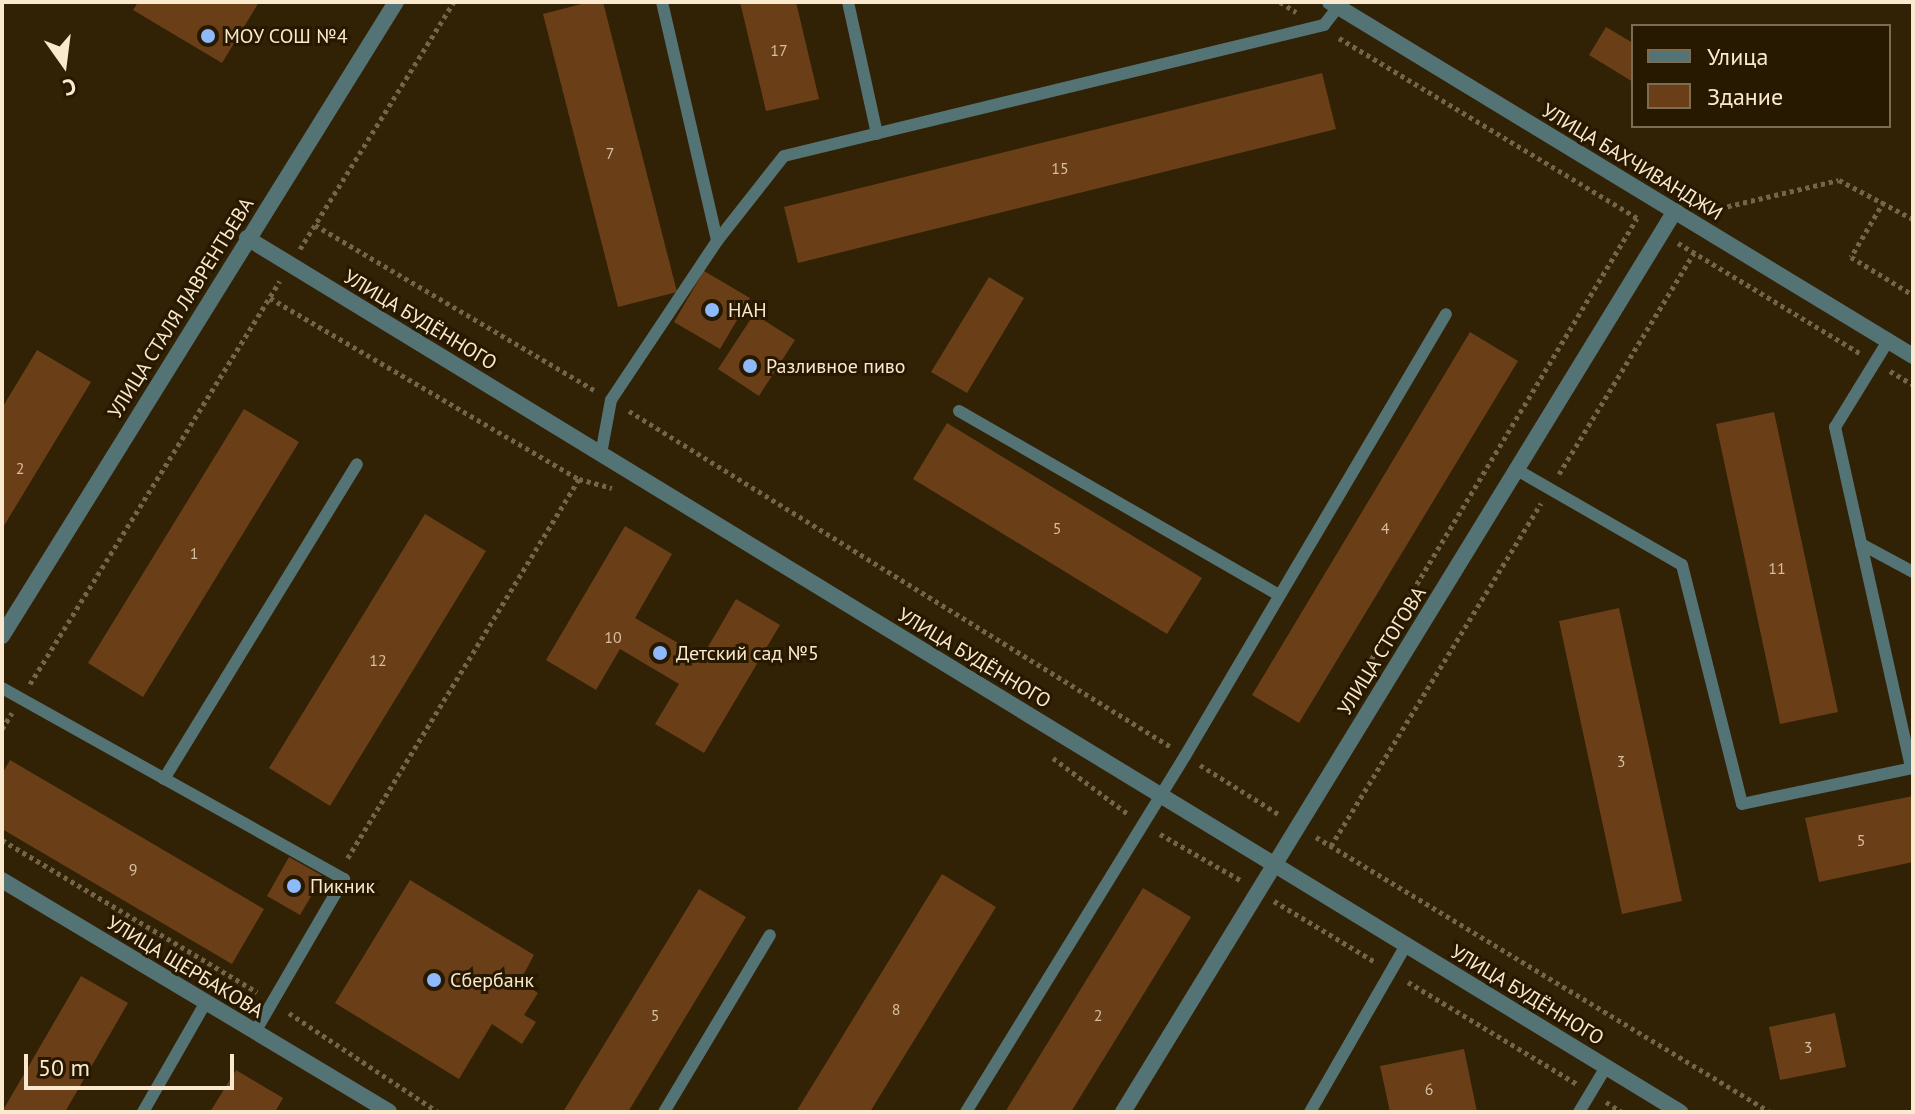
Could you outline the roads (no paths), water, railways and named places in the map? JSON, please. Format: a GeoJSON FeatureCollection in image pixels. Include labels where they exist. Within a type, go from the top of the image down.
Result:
{"type":"FeatureCollection","features":[{"type":"Feature","properties":{"kind":"street","name":"УЛИЦА СТАЛЯ ЛАВРЕНТЬЕВА"},"geometry":{"type":"LineString","coordinates":[[2,636],[396,2]]}},
{"type":"Feature","properties":{"kind":"street","name":"УЛИЦА БАХЧИВАНДЖИ"},"geometry":{"type":"LineString","coordinates":[[1334,4],[1913,356]]}},
{"type":"Feature","properties":{"kind":"street","name":"УЛИЦА СТОГОВА"},"geometry":{"type":"LineString","coordinates":[[1123,1112],[1662,233],[1680,214]]}},
{"type":"Feature","properties":{"kind":"street","name":"УЛИЦА БУДЁННОГО"},"geometry":{"type":"LineString","coordinates":[[247,238],[1680,1112]]}},
{"type":"Feature","properties":{"kind":"street","name":"УЛИЦА ЩЕРБАКОВА"},"geometry":{"type":"LineString","coordinates":[[2,880],[383,1110]]}},
{"type":"Feature","properties":{"kind":"lane"},"geometry":{"type":"LineString","coordinates":[[662,2],[717,241]]}},
{"type":"Feature","properties":{"kind":"lane"},"geometry":{"type":"LineString","coordinates":[[848,2],[877,134]]}},
{"type":"Feature","properties":{"kind":"lane"},"geometry":{"type":"LineString","coordinates":[[601,454],[611,400],[717,241],[784,156],[1324,25],[1334,4]]}},
{"type":"Feature","properties":{"kind":"lane"},"geometry":{"type":"LineString","coordinates":[[966,1112],[1185,756],[1446,314]]}},
{"type":"Feature","properties":{"kind":"lane"},"geometry":{"type":"LineString","coordinates":[[1517,470],[1682,565],[1742,804],[1912,768],[1835,427],[1888,341]]}},
{"type":"Feature","properties":{"kind":"lane"},"geometry":{"type":"LineString","coordinates":[[959,411],[1279,595]]}},
{"type":"Feature","properties":{"kind":"lane"},"geometry":{"type":"LineString","coordinates":[[164,779],[357,464]]}},
{"type":"Feature","properties":{"kind":"lane"},"geometry":{"type":"LineString","coordinates":[[1861,544],[1913,572]]}},
{"type":"Feature","properties":{"kind":"lane"},"geometry":{"type":"LineString","coordinates":[[2,688],[344,879],[255,1032]]}},
{"type":"Feature","properties":{"kind":"lane"},"geometry":{"type":"LineString","coordinates":[[664,1112],[770,935]]}},
{"type":"Feature","properties":{"kind":"lane"},"geometry":{"type":"LineString","coordinates":[[1310,1112],[1406,945]]}},
{"type":"Feature","properties":{"kind":"lane"},"geometry":{"type":"LineString","coordinates":[[143,1112],[206,1002]]}},
{"type":"Feature","properties":{"kind":"lane"},"geometry":{"type":"LineString","coordinates":[[1579,1112],[1606,1067]]}},
{"type":"Feature","properties":{"kind":"place","name":"МОУ СОШ №4"},"geometry":{"type":"Point","coordinates":[208,36]}},
{"type":"Feature","properties":{"kind":"place","name":"НАН"},"geometry":{"type":"Point","coordinates":[712,310]}},
{"type":"Feature","properties":{"kind":"place","name":"Разливное пиво"},"geometry":{"type":"Point","coordinates":[750,366]}},
{"type":"Feature","properties":{"kind":"place","name":"Детский сад №5"},"geometry":{"type":"Point","coordinates":[660,653]}},
{"type":"Feature","properties":{"kind":"place","name":"Пикник"},"geometry":{"type":"Point","coordinates":[294,886]}},
{"type":"Feature","properties":{"kind":"place","name":"Сбербанк"},"geometry":{"type":"Point","coordinates":[434,980]}}]}
